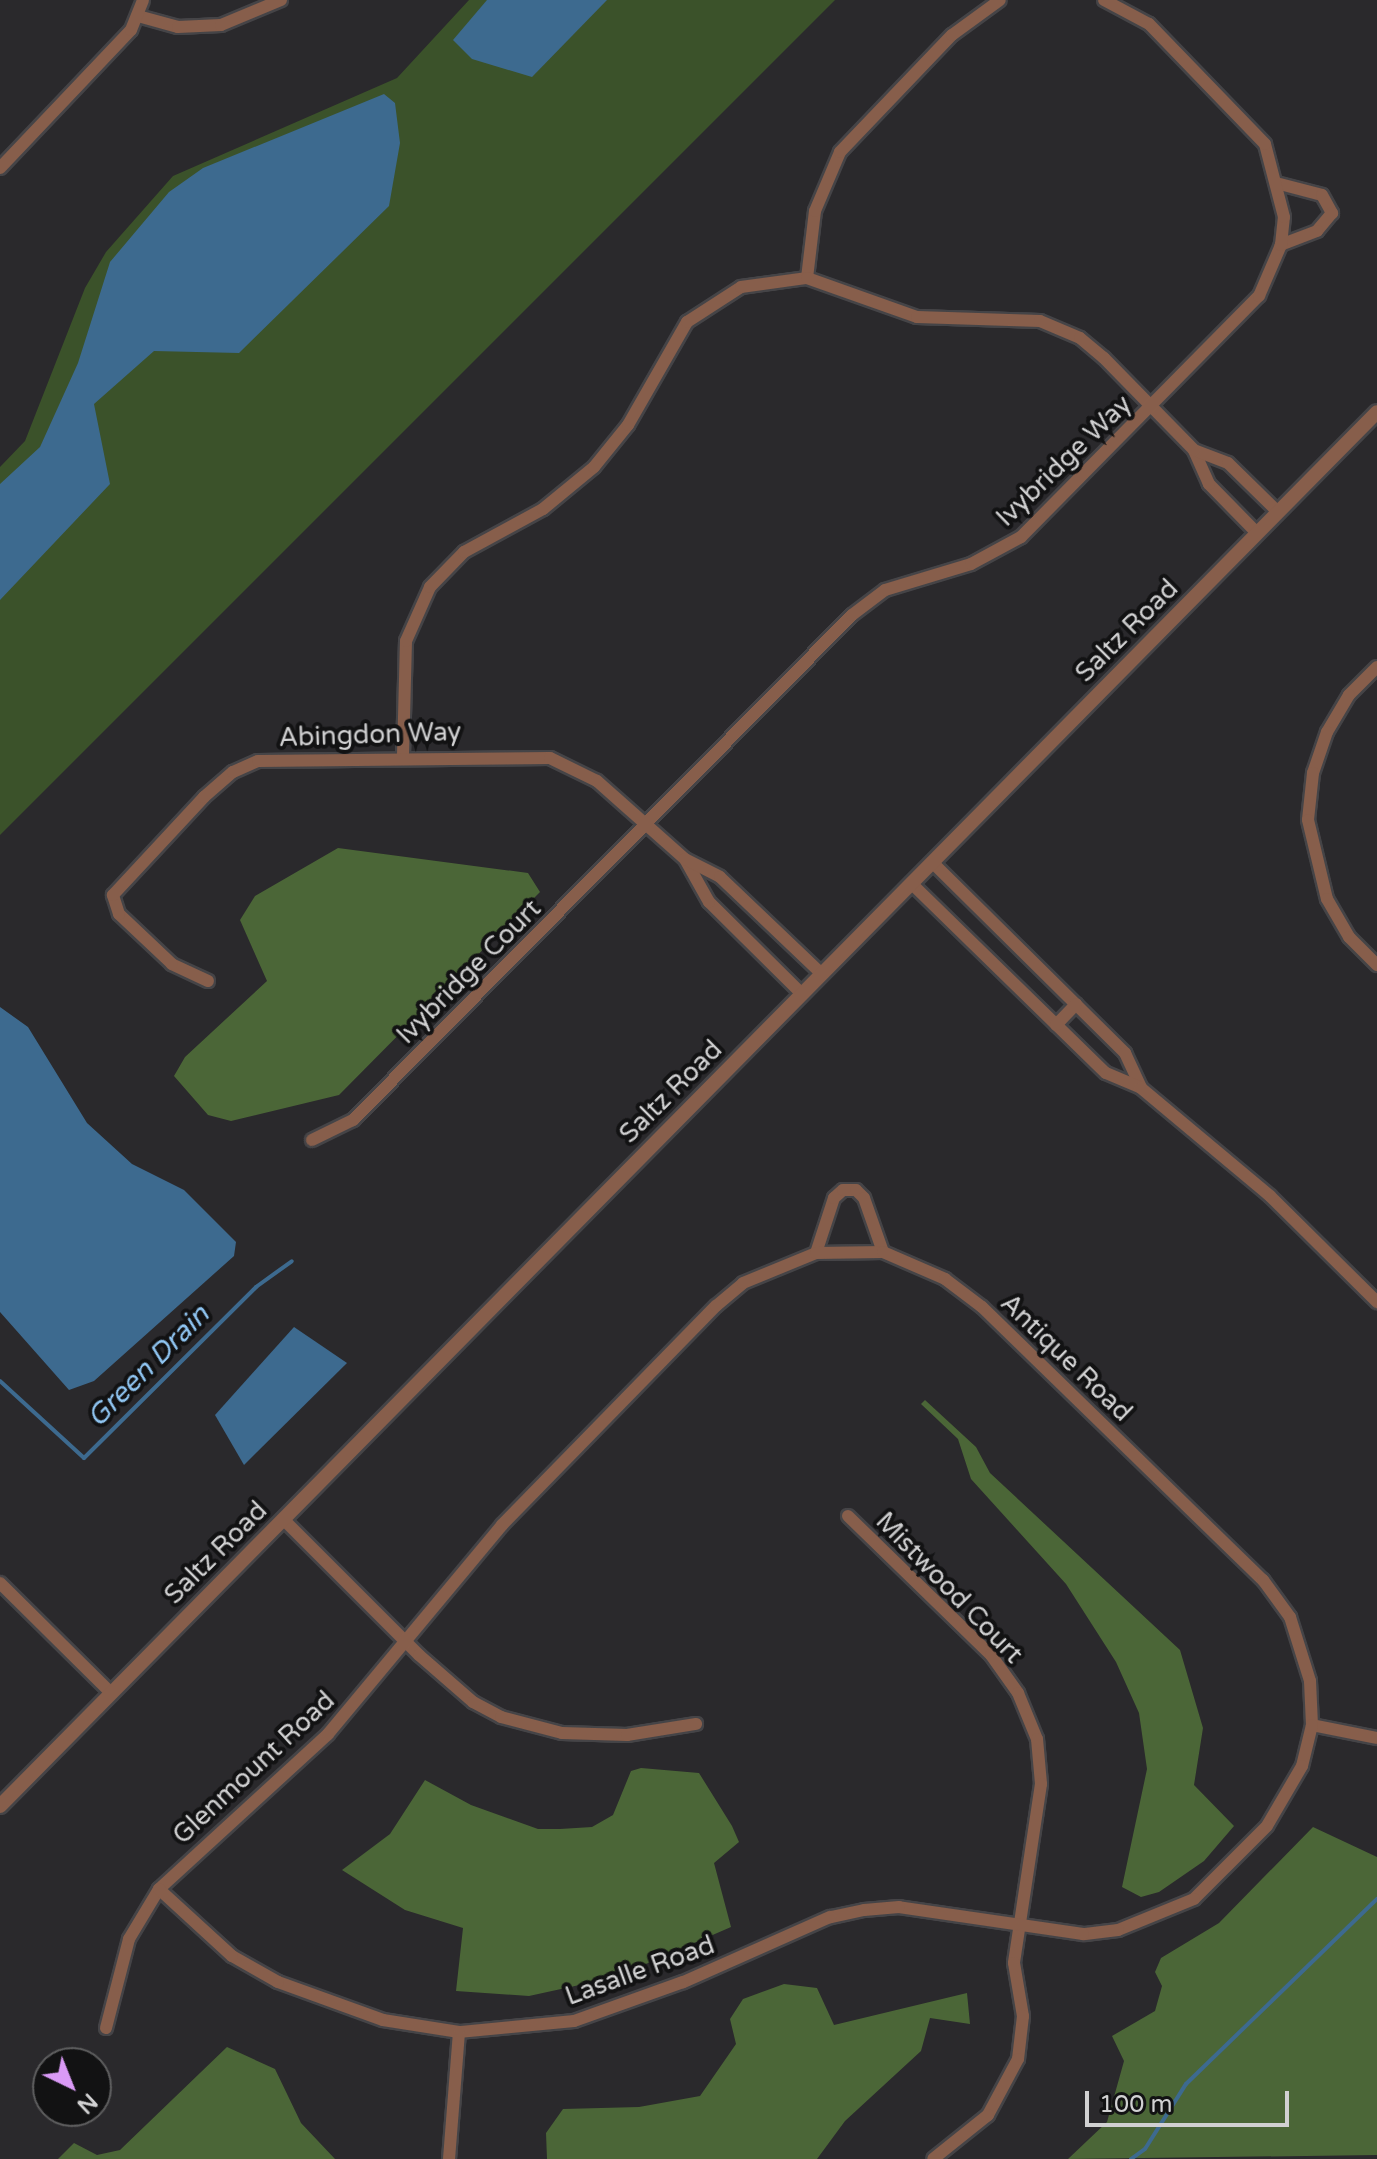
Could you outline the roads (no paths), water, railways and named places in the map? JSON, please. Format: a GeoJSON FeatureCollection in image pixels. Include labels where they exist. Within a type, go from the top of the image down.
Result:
{"type":"FeatureCollection","features":[{"type":"Feature","properties":{"kind":"street"},"geometry":{"type":"LineString","coordinates":[[0,168],[104,61],[138,16],[143,0]]}},
{"type":"Feature","properties":{"kind":"street"},"geometry":{"type":"LineString","coordinates":[[138,16],[178,27],[221,25],[281,0]]}},
{"type":"Feature","properties":{"kind":"street"},"geometry":{"type":"LineString","coordinates":[[807,278],[815,211],[840,152],[952,35],[1000,0]]}},
{"type":"Feature","properties":{"kind":"street","name":"Ivybridge Way"},"geometry":{"type":"LineString","coordinates":[[648,823],[852,615],[885,590],[1006,548],[1251,306],[1281,245],[1280,184],[1265,144],[1237,109],[1149,24],[1104,0]]}},
{"type":"Feature","properties":{"kind":"street"},"geometry":{"type":"LineString","coordinates":[[1280,184],[1322,195],[1332,213],[1317,231],[1281,245]]}},
{"type":"Feature","properties":{"kind":"street"},"geometry":{"type":"LineString","coordinates":[[403,755],[406,641],[414,615],[441,573],[464,552],[543,509],[594,467],[638,409],[674,339],[703,309],[752,283],[807,278],[917,317],[1040,321],[1080,338],[1153,406],[1194,450],[1209,484],[1257,533]]}},
{"type":"Feature","properties":{"kind":"street","name":"Saltz Road"},"geometry":{"type":"LineString","coordinates":[[0,1806],[1377,412]]}},
{"type":"Feature","properties":{"kind":"street"},"geometry":{"type":"LineString","coordinates":[[1194,450],[1228,463],[1278,512]]}},
{"type":"Feature","properties":{"kind":"street"},"geometry":{"type":"LineString","coordinates":[[1377,667],[1349,695],[1327,732],[1313,773],[1308,820],[1327,899],[1349,937],[1377,965]]}},
{"type":"Feature","properties":{"kind":"street","name":"Abingdon Way"},"geometry":{"type":"LineString","coordinates":[[208,981],[172,964],[119,914],[113,895],[121,881],[233,772],[287,757],[403,755],[550,758],[597,781],[685,859]]}},
{"type":"Feature","properties":{"kind":"street","name":"Ivybridge Court"},"geometry":{"type":"LineString","coordinates":[[312,1140],[353,1120],[648,823]]}},
{"type":"Feature","properties":{"kind":"street"},"geometry":{"type":"LineString","coordinates":[[685,859],[720,877],[822,974]]}},
{"type":"Feature","properties":{"kind":"street"},"geometry":{"type":"LineString","coordinates":[[685,859],[709,902],[802,994]]}},
{"type":"Feature","properties":{"kind":"street"},"geometry":{"type":"LineString","coordinates":[[932,862],[1125,1053],[1141,1088]]}},
{"type":"Feature","properties":{"kind":"street"},"geometry":{"type":"LineString","coordinates":[[911,883],[1106,1073],[1141,1088],[1270,1196],[1377,1302]]}},
{"type":"Feature","properties":{"kind":"street"},"geometry":{"type":"LineString","coordinates":[[1056,1025],[1076,1004]]}},
{"type":"Feature","properties":{"kind":"street"},"geometry":{"type":"LineString","coordinates":[[816,1253],[834,1198],[843,1190],[856,1190],[864,1198],[883,1252]]}},
{"type":"Feature","properties":{"kind":"street","name":"Antique Road"},"geometry":{"type":"LineString","coordinates":[[408,1641],[502,1525],[716,1306],[755,1277],[816,1253],[883,1252],[932,1271],[982,1307],[1263,1580],[1302,1645],[1312,1725],[1282,1806],[1194,1899],[1118,1930],[1083,1934],[1022,1927]]}},
{"type":"Feature","properties":{"kind":"street","name":"Mistwood Court"},"geometry":{"type":"LineString","coordinates":[[848,1516],[991,1655],[1030,1717],[1041,1784],[1022,1927],[1014,1963],[1023,2016],[1018,2059],[988,2115],[933,2159]]}},
{"type":"Feature","properties":{"kind":"street"},"geometry":{"type":"LineString","coordinates":[[283,1519],[473,1702],[532,1727],[627,1735],[696,1724]]}},
{"type":"Feature","properties":{"kind":"street"},"geometry":{"type":"LineString","coordinates":[[0,1583],[111,1693]]}},
{"type":"Feature","properties":{"kind":"street","name":"Glenmount Road"},"geometry":{"type":"LineString","coordinates":[[106,2028],[129,1939],[159,1889],[306,1758],[408,1641]]}},
{"type":"Feature","properties":{"kind":"street"},"geometry":{"type":"LineString","coordinates":[[1312,1725],[1377,1738]]}},
{"type":"Feature","properties":{"kind":"street","name":"Lasalle Road"},"geometry":{"type":"LineString","coordinates":[[159,1889],[232,1956],[278,1982],[383,2020],[459,2032],[574,2021],[683,1982],[830,1917],[864,1910],[899,1907],[1022,1927]]}},
{"type":"Feature","properties":{"kind":"street"},"geometry":{"type":"LineString","coordinates":[[449,2159],[459,2032]]}},
{"type":"Feature","properties":{"kind":"water"},"geometry":{"type":"Polygon","coordinates":[[[487,0],[607,0],[532,77],[472,59],[453,40],[487,0]]]}},
{"type":"Feature","properties":{"kind":"water"},"geometry":{"type":"Polygon","coordinates":[[[384,94],[395,103],[400,143],[389,206],[239,353],[154,351],[94,404],[110,484],[0,600],[0,484],[40,447],[78,363],[110,262],[169,192],[203,168],[384,94]]]}},
{"type":"Feature","properties":{"kind":"water"},"geometry":{"type":"Polygon","coordinates":[[[0,1007],[28,1027],[87,1123],[132,1164],[184,1190],[236,1242],[234,1256],[94,1381],[69,1390],[0,1312],[0,1007]]]}},
{"type":"Feature","properties":{"kind":"water"},"geometry":{"type":"Polygon","coordinates":[[[294,1327],[347,1363],[244,1465],[215,1415],[294,1327]]]}},
{"type":"Feature","properties":{"kind":"waterway","name":"Green Drain"},"geometry":{"type":"LineString","coordinates":[[0,1381],[84,1458],[256,1287],[292,1261]]}},
{"type":"Feature","properties":{"kind":"waterway"},"geometry":{"type":"LineString","coordinates":[[1131,2159],[1145,2149],[1186,2084],[1377,1899]]}}]}
